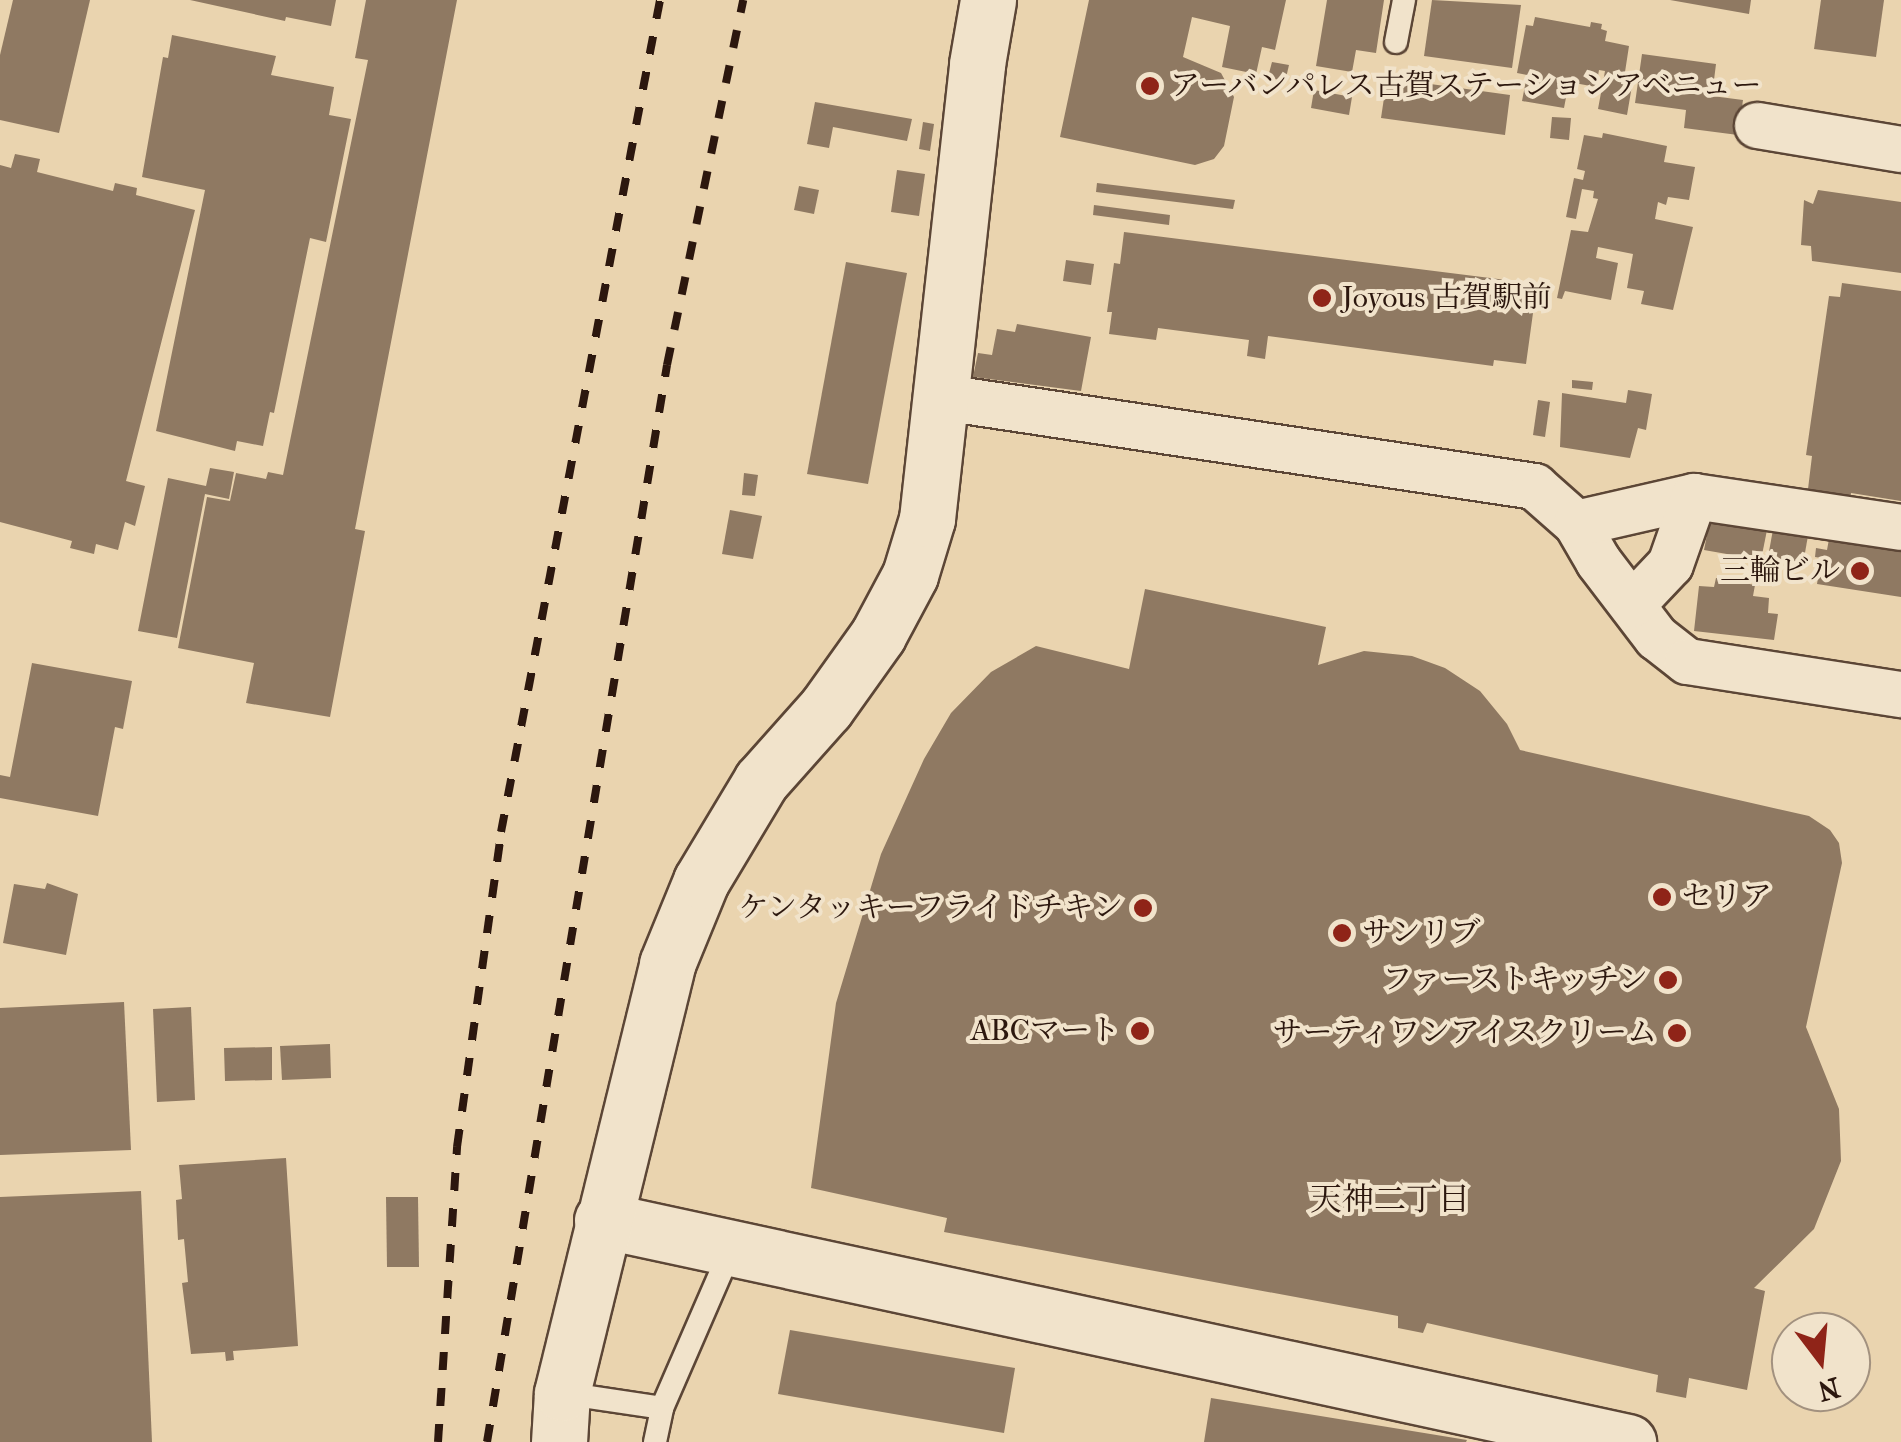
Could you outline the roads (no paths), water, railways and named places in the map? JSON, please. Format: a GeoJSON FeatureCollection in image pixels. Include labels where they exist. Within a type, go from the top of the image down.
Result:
{"type":"FeatureCollection","features":[{"type":"Feature","properties":{"kind":"street"},"geometry":{"type":"LineString","coordinates":[[561,1418],[602,1220],[668,964],[701,881],[761,781],[826,708],[878,635],[910,575],[927,518],[977,64],[988,0]]}},
{"type":"Feature","properties":{"kind":"street"},"geometry":{"type":"LineString","coordinates":[[1758,125],[1901,149]]}},
{"type":"Feature","properties":{"kind":"street"},"geometry":{"type":"LineString","coordinates":[[943,398],[1534,486],[1576,523],[1656,637],[1686,661],[1901,694]]}},
{"type":"Feature","properties":{"kind":"street"},"geometry":{"type":"LineString","coordinates":[[1576,523],[1694,496],[1901,527]]}},
{"type":"Feature","properties":{"kind":"street"},"geometry":{"type":"LineString","coordinates":[[1632,604],[1670,564],[1694,496]]}},
{"type":"Feature","properties":{"kind":"street"},"geometry":{"type":"LineString","coordinates":[[602,1220],[1628,1442]]}},
{"type":"Feature","properties":{"kind":"lane"},"geometry":{"type":"LineString","coordinates":[[1396,42],[1404,0]]}},
{"type":"Feature","properties":{"kind":"lane"},"geometry":{"type":"LineString","coordinates":[[655,1442],[662,1408],[732,1248]]}},
{"type":"Feature","properties":{"kind":"lane"},"geometry":{"type":"LineString","coordinates":[[561,1418],[662,1408]]}},
{"type":"Feature","properties":{"kind":"railway"},"geometry":{"type":"LineString","coordinates":[[438,1442],[457,1147],[501,832],[660,0]]}},
{"type":"Feature","properties":{"kind":"railway"},"geometry":{"type":"LineString","coordinates":[[487,1442],[667,365],[743,0]]}},
{"type":"Feature","properties":{"kind":"place","name":"アーバンパレス古賀ステーションアベニュー"},"geometry":{"type":"Point","coordinates":[1150,86]}},
{"type":"Feature","properties":{"kind":"place","name":"Joyous 古賀駅前"},"geometry":{"type":"Point","coordinates":[1322,298]}},
{"type":"Feature","properties":{"kind":"place","name":"三輪ビル"},"geometry":{"type":"Point","coordinates":[1860,571]}},
{"type":"Feature","properties":{"kind":"place","name":"セリア"},"geometry":{"type":"Point","coordinates":[1662,897]}},
{"type":"Feature","properties":{"kind":"place","name":"ケンタッキーフライドチキン"},"geometry":{"type":"Point","coordinates":[1143,908]}},
{"type":"Feature","properties":{"kind":"place","name":"サンリブ"},"geometry":{"type":"Point","coordinates":[1342,933]}},
{"type":"Feature","properties":{"kind":"place","name":"ファーストキッチン"},"geometry":{"type":"Point","coordinates":[1668,980]}},
{"type":"Feature","properties":{"kind":"place","name":"ABCマート"},"geometry":{"type":"Point","coordinates":[1140,1031]}},
{"type":"Feature","properties":{"kind":"place","name":"サーティワンアイスクリーム"},"geometry":{"type":"Point","coordinates":[1677,1033]}},
{"type":"Feature","properties":{"kind":"district","name":"天神二丁目"},"geometry":{"type":"Point","coordinates":[1390,1200]}}]}
